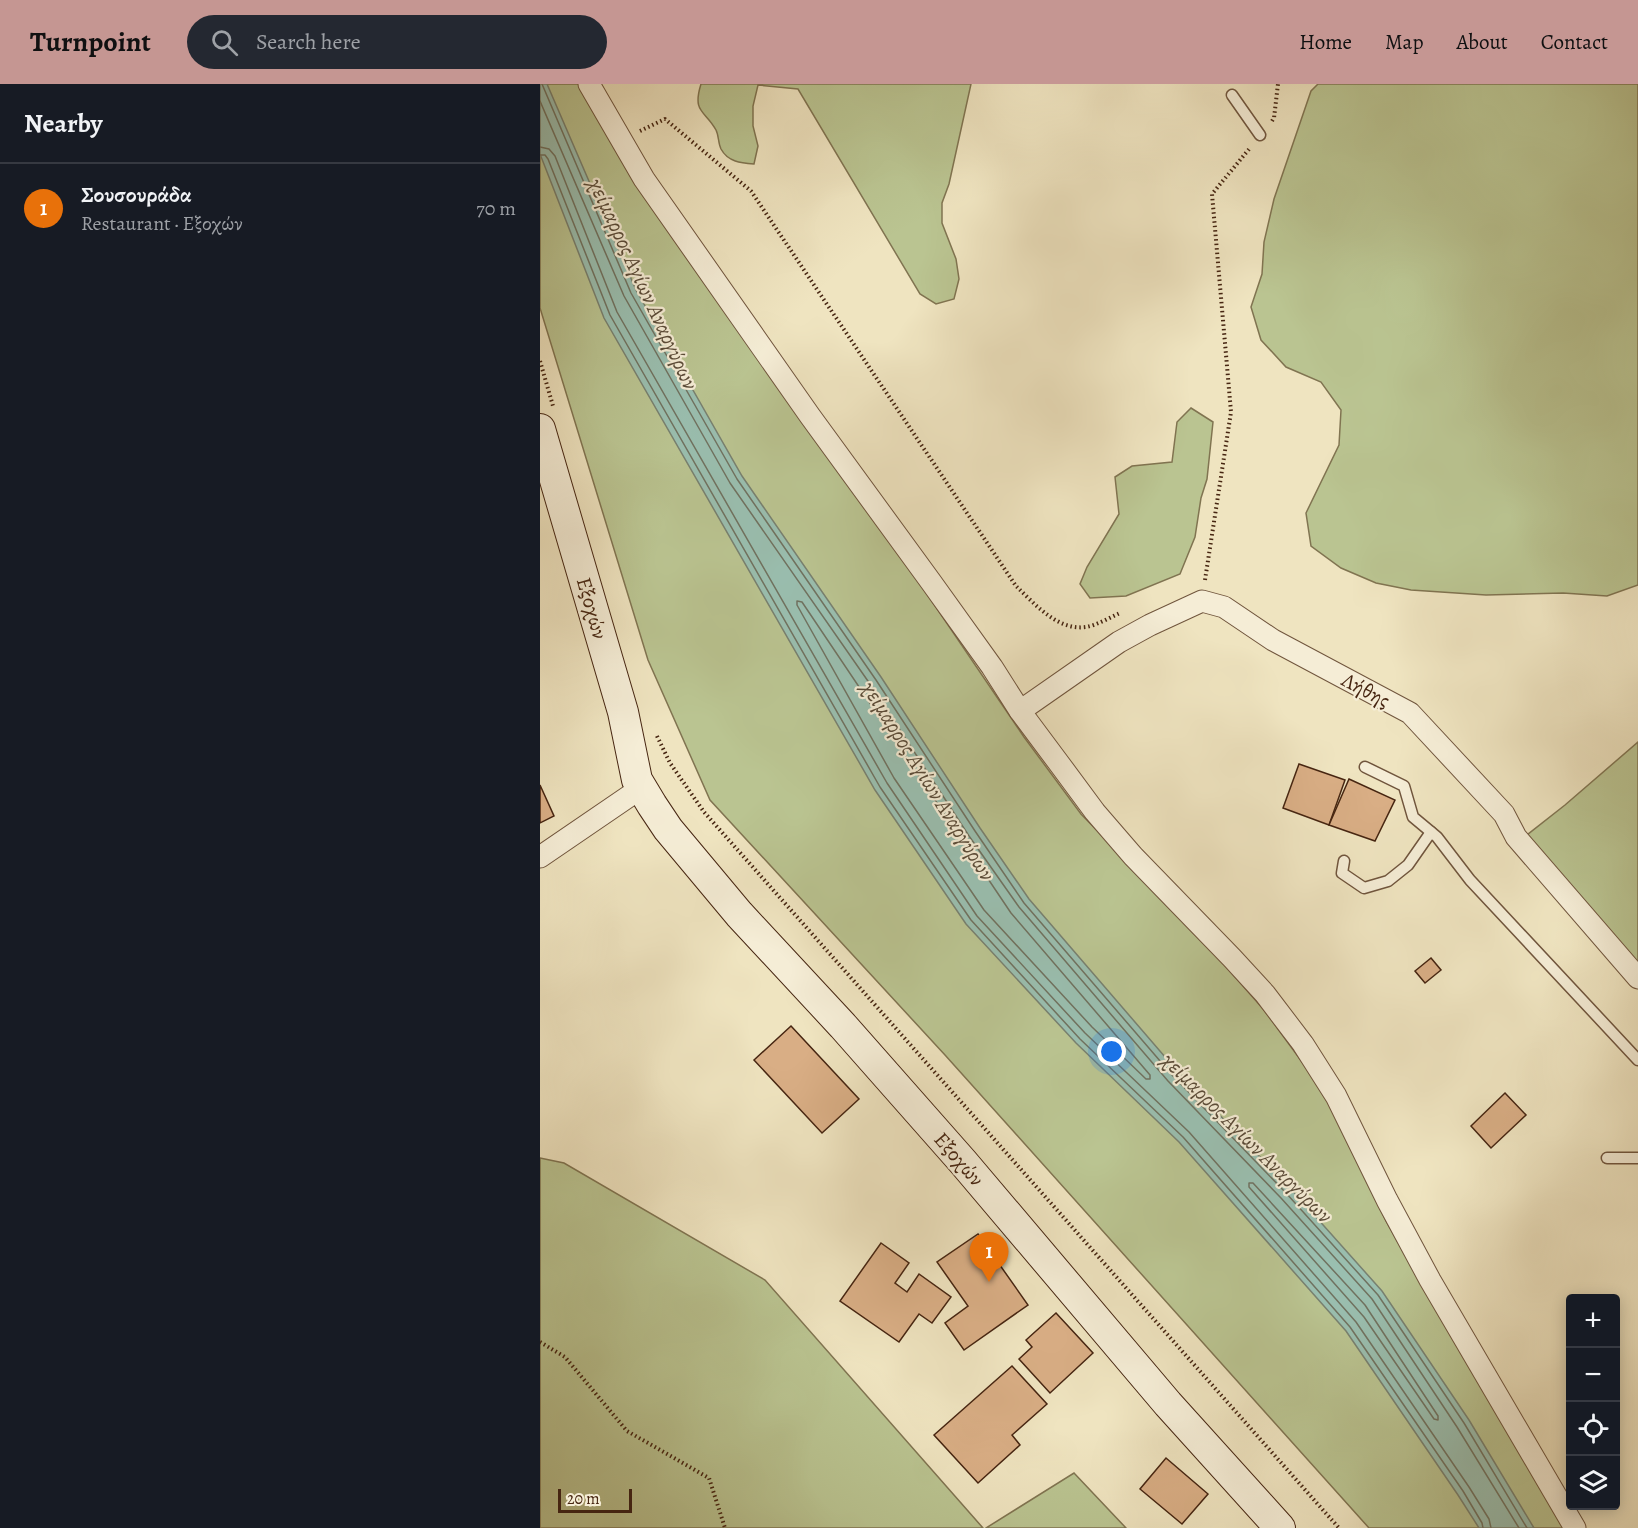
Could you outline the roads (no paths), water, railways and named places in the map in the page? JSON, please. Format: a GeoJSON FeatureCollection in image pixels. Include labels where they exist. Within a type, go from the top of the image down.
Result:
{"type":"FeatureCollection","features":[{"type":"Feature","properties":{"kind":"main road","name":"Εξοχών"},"geometry":{"type":"LineString","coordinates":[[548,422],[623,712],[637,780],[668,829],[739,914],[963,1162],[1168,1404],[1280,1528]]}},
{"type":"Feature","properties":{"kind":"street"},"geometry":{"type":"LineString","coordinates":[[589,84],[645,179],[803,407],[1095,812],[1133,856],[1251,979],[1303,1044],[1336,1096],[1387,1200],[1430,1280],[1575,1528]]}},
{"type":"Feature","properties":{"kind":"street","name":"Λήθης"},"geometry":{"type":"LineString","coordinates":[[1020,711],[1119,642],[1150,625],[1202,601],[1224,607],[1273,640],[1410,713],[1504,814],[1516,837],[1638,978]]}},
{"type":"Feature","properties":{"kind":"street"},"geometry":{"type":"LineString","coordinates":[[540,857],[641,788]]}},
{"type":"Feature","properties":{"kind":"lane"},"geometry":{"type":"LineString","coordinates":[[1232,95],[1260,135]]}},
{"type":"Feature","properties":{"kind":"lane"},"geometry":{"type":"LineString","coordinates":[[1365,767],[1404,786],[1413,817],[1431,832],[1470,880],[1638,1060]]}},
{"type":"Feature","properties":{"kind":"lane"},"geometry":{"type":"LineString","coordinates":[[1344,861],[1342,873],[1364,888],[1388,881],[1408,865],[1431,832]]}},
{"type":"Feature","properties":{"kind":"lane"},"geometry":{"type":"LineString","coordinates":[[1607,1158],[1638,1158]]}},
{"type":"Feature","properties":{"kind":"water","name":"χείμαρρος Αγίων Αναργύρων"},"geometry":{"type":"Polygon","coordinates":[[[540,84],[547,84],[636,290],[742,476],[881,677],[980,828],[1029,899],[1178,1072],[1291,1189],[1382,1291],[1469,1420],[1534,1528],[1479,1528],[1346,1331],[1179,1142],[1076,1043],[966,924],[875,790],[604,318],[540,154],[540,84]]]}},
{"type":"Feature","properties":{"kind":"place","name":"Σουσουράδα"},"geometry":{"type":"Point","coordinates":[989,1282]}}]}
